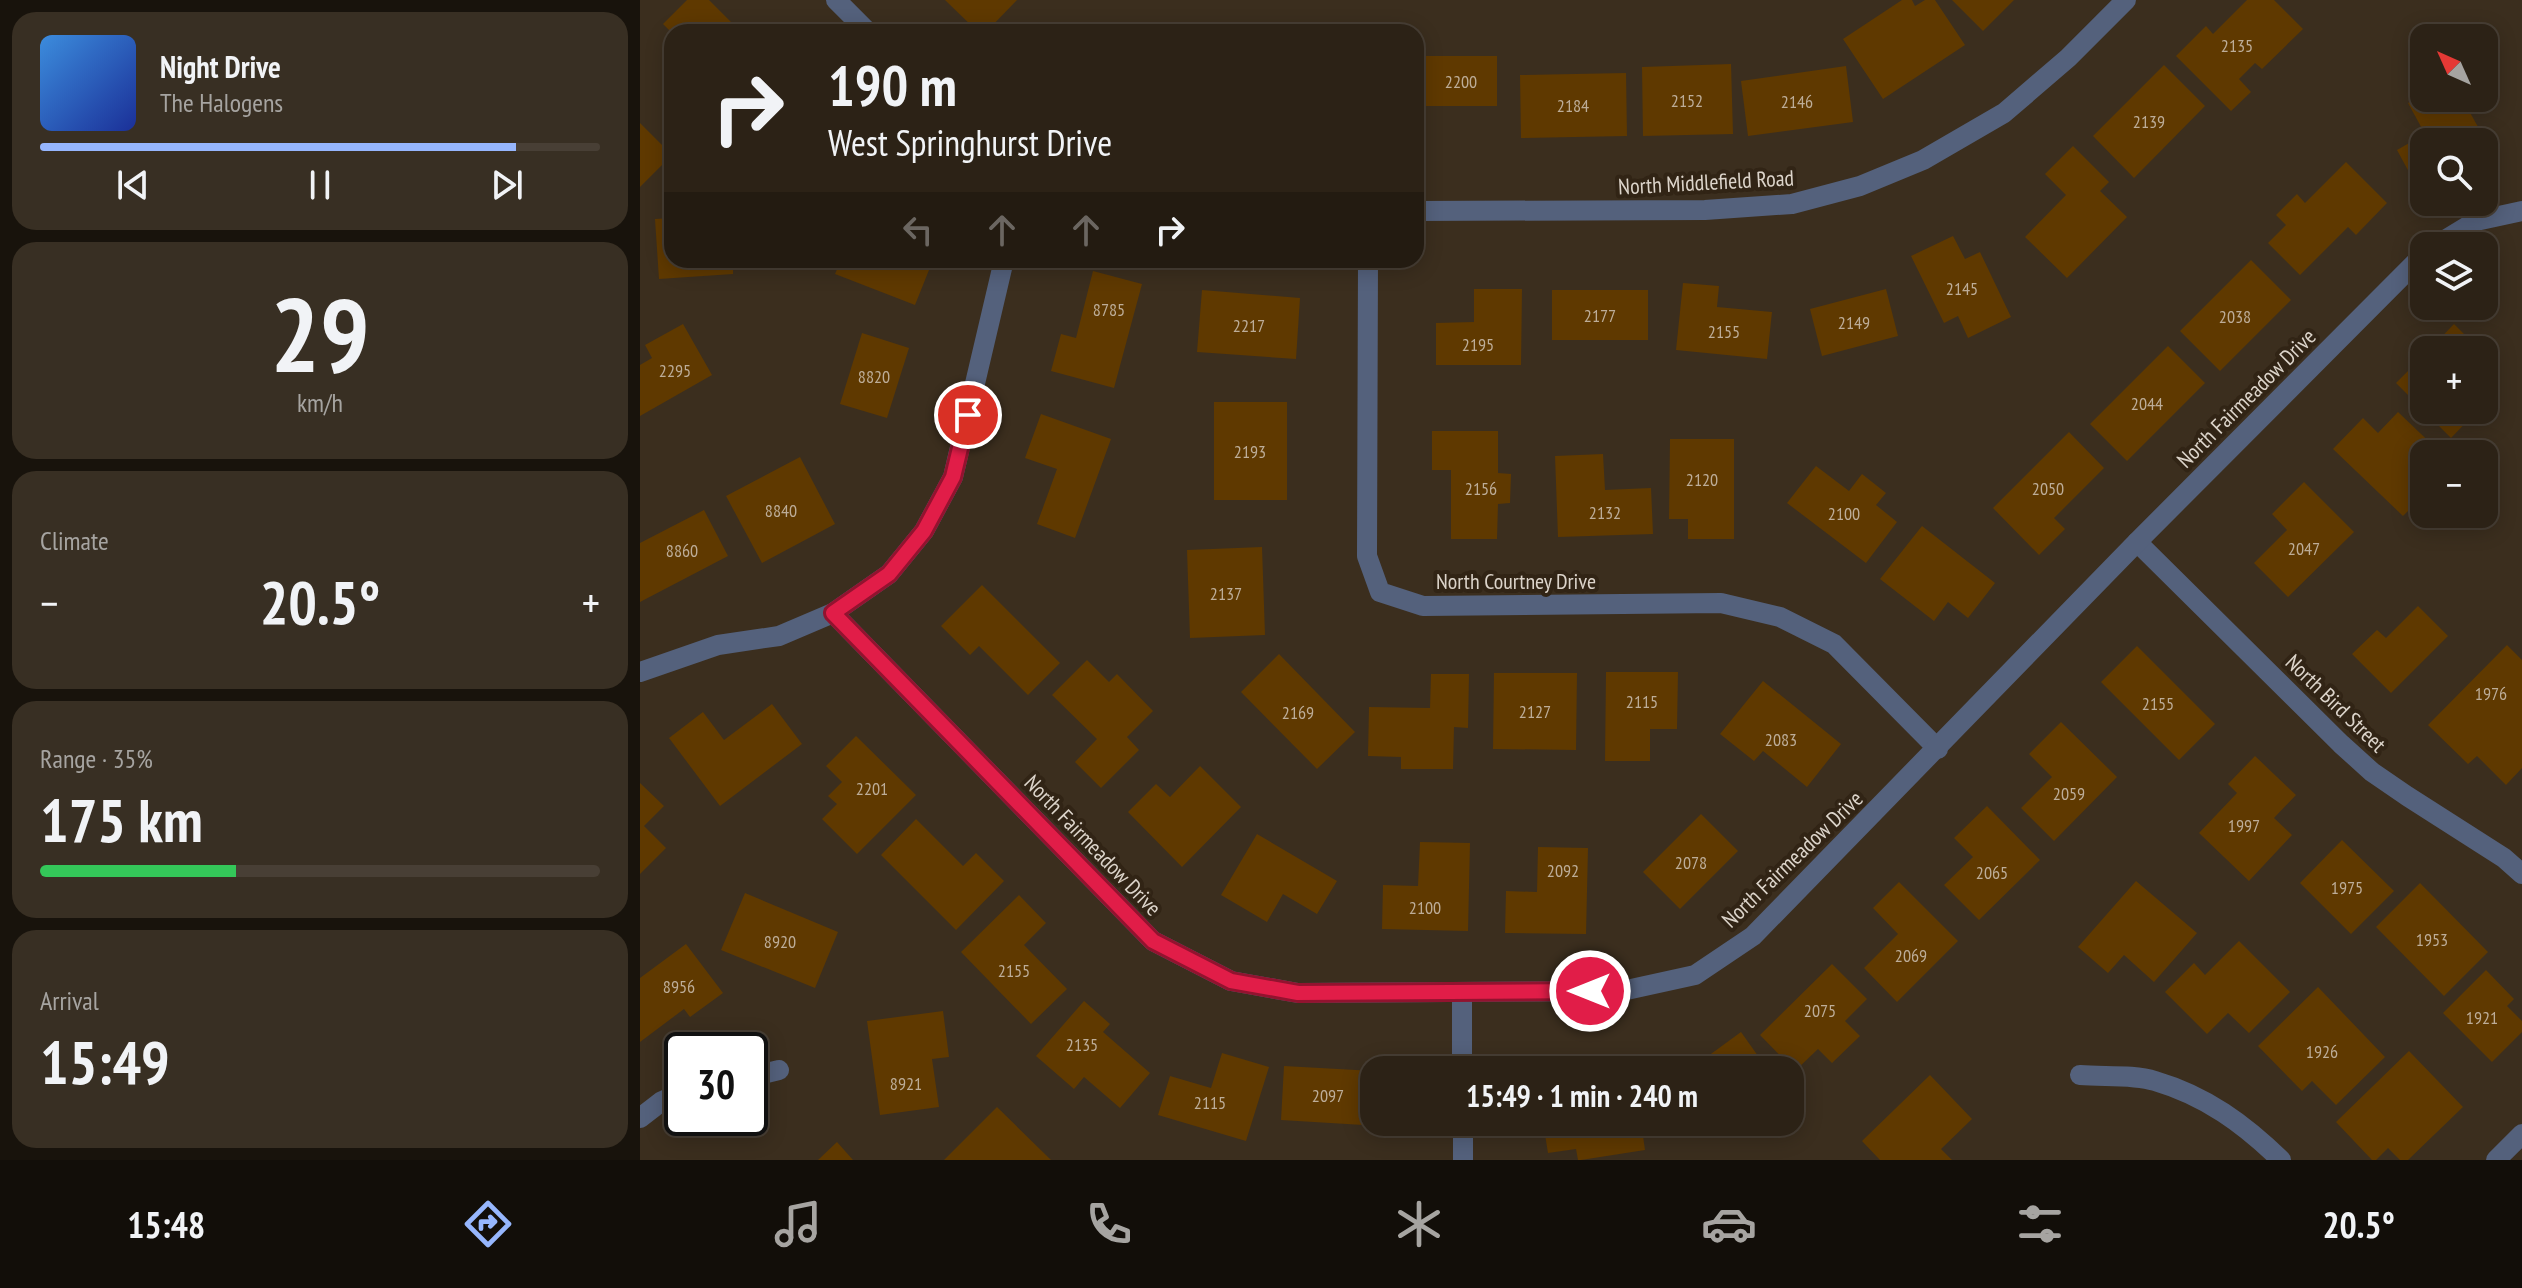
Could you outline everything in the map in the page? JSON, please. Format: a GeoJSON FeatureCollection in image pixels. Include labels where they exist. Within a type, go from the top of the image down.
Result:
{"type":"FeatureCollection","features":[{"type":"Feature","properties":{"kind":"street"},"geometry":{"type":"LineString","coordinates":[[836,0],[860,24]]}},
{"type":"Feature","properties":{"kind":"street","name":"North Middlefield Road"},"geometry":{"type":"LineString","coordinates":[[1424,211],[1705,210],[1792,204],[1860,186],[1923,160],[2004,113],[2068,58],[2126,0]]}},
{"type":"Feature","properties":{"kind":"street"},"geometry":{"type":"LineString","coordinates":[[2458,232],[2476,221],[2522,211]]}},
{"type":"Feature","properties":{"kind":"street"},"geometry":{"type":"LineString","coordinates":[[640,672],[718,645],[779,636],[833,613],[889,574],[924,531],[953,477],[1002,268]]}},
{"type":"Feature","properties":{"kind":"street","name":"North Courtney Drive"},"geometry":{"type":"LineString","coordinates":[[1368,268],[1367,556],[1380,592],[1423,606],[1721,603],[1780,617],[1834,644],[1938,749]]}},
{"type":"Feature","properties":{"kind":"street","name":"North Fairmeadow Drive"},"geometry":{"type":"LineString","coordinates":[[833,613],[1153,941],[1231,981],[1298,993],[1622,991],[1695,975],[1753,936],[2137,542],[2410,268]]}},
{"type":"Feature","properties":{"kind":"street","name":"North Bird Street"},"geometry":{"type":"LineString","coordinates":[[2137,542],[2372,772],[2482,843],[2522,874]]}},
{"type":"Feature","properties":{"kind":"street"},"geometry":{"type":"LineString","coordinates":[[1462,992],[1462,1056]]}},
{"type":"Feature","properties":{"kind":"street"},"geometry":{"type":"LineString","coordinates":[[768,1073],[779,1070]]}},
{"type":"Feature","properties":{"kind":"street"},"geometry":{"type":"LineString","coordinates":[[2080,1075],[2153,1080],[2219,1107],[2281,1160]]}},
{"type":"Feature","properties":{"kind":"street"},"geometry":{"type":"LineString","coordinates":[[640,1118],[664,1100]]}},
{"type":"Feature","properties":{"kind":"street"},"geometry":{"type":"LineString","coordinates":[[2496,1160],[2522,1134]]}},
{"type":"Feature","properties":{"kind":"street"},"geometry":{"type":"LineString","coordinates":[[1463,1136],[1463,1160]]}},
{"type":"Feature","properties":{"kind":"building"},"geometry":{"type":"Polygon","coordinates":[[[687,0],[709,0],[733,24],[664,25],[687,0]]]}},
{"type":"Feature","properties":{"kind":"building"},"geometry":{"type":"Polygon","coordinates":[[[945,0],[1017,0],[994,24],[970,24],[945,0]]]}},
{"type":"Feature","properties":{"kind":"building"},"geometry":{"type":"Polygon","coordinates":[[[1902,0],[1912,0],[1915,6],[1925,0],[1935,0],[1965,45],[1883,99],[1843,39],[1902,0]]]}},
{"type":"Feature","properties":{"kind":"building"},"geometry":{"type":"Polygon","coordinates":[[[1952,0],[2014,0],[1983,31],[1952,0]]]}},
{"type":"Feature","properties":{"kind":"building"},"geometry":{"type":"Polygon","coordinates":[[[2247,0],[2274,0],[2303,29],[2262,69],[2255,63],[2239,79],[2251,92],[2231,111],[2176,56],[2206,26],[2213,34],[2247,0]]]}},
{"type":"Feature","properties":{"kind":"building"},"geometry":{"type":"Polygon","coordinates":[[[1425,56],[1497,56],[1497,106],[1425,106],[1425,56]]]}},
{"type":"Feature","properties":{"kind":"building"},"geometry":{"type":"Polygon","coordinates":[[[1731,64],[1733,134],[1643,136],[1642,67],[1731,64]]]}},
{"type":"Feature","properties":{"kind":"building"},"geometry":{"type":"Polygon","coordinates":[[[2164,65],[2205,106],[2134,178],[2093,136],[2164,65]]]}},
{"type":"Feature","properties":{"kind":"building"},"geometry":{"type":"Polygon","coordinates":[[[1846,66],[1853,122],[1748,136],[1741,81],[1846,66]]]}},
{"type":"Feature","properties":{"kind":"building"},"geometry":{"type":"Polygon","coordinates":[[[1626,73],[1627,136],[1521,138],[1520,75],[1626,73]]]}},
{"type":"Feature","properties":{"kind":"building"},"geometry":{"type":"Polygon","coordinates":[[[2413,112],[2470,112],[2479,128],[2422,128],[2413,112]]]}},
{"type":"Feature","properties":{"kind":"building"},"geometry":{"type":"Polygon","coordinates":[[[640,123],[664,147],[664,163],[640,187],[640,123]]]}},
{"type":"Feature","properties":{"kind":"building"},"geometry":{"type":"Polygon","coordinates":[[[2410,143],[2410,174],[2397,150],[2410,143]]]}},
{"type":"Feature","properties":{"kind":"building"},"geometry":{"type":"Polygon","coordinates":[[[2073,146],[2109,182],[2100,191],[2127,217],[2067,278],[2025,237],[2066,195],[2045,174],[2073,146]]]}},
{"type":"Feature","properties":{"kind":"building"},"geometry":{"type":"Polygon","coordinates":[[[2346,162],[2387,203],[2356,235],[2348,227],[2300,275],[2268,243],[2286,225],[2276,215],[2297,194],[2305,203],[2346,162]]]}},
{"type":"Feature","properties":{"kind":"building"},"geometry":{"type":"Polygon","coordinates":[[[664,218],[664,268],[733,268],[733,274],[659,279],[655,219],[664,218]]]}},
{"type":"Feature","properties":{"kind":"building"},"geometry":{"type":"Polygon","coordinates":[[[1953,236],[1965,259],[1980,252],[2011,317],[1968,338],[1958,316],[1944,323],[1911,256],[1953,236]]]}},
{"type":"Feature","properties":{"kind":"building"},"geometry":{"type":"Polygon","coordinates":[[[2251,260],[2291,300],[2220,371],[2180,331],[2251,260]]]}},
{"type":"Feature","properties":{"kind":"building"},"geometry":{"type":"Polygon","coordinates":[[[838,268],[930,268],[915,305],[835,274],[838,268]]]}},
{"type":"Feature","properties":{"kind":"building"},"geometry":{"type":"Polygon","coordinates":[[[1093,271],[1142,284],[1114,388],[1051,371],[1061,334],[1076,338],[1093,271]]]}},
{"type":"Feature","properties":{"kind":"building"},"geometry":{"type":"Polygon","coordinates":[[[1683,283],[1719,286],[1717,307],[1772,312],[1767,359],[1676,350],[1683,283]]]}},
{"type":"Feature","properties":{"kind":"building"},"geometry":{"type":"Polygon","coordinates":[[[1474,289],[1522,289],[1521,365],[1436,365],[1436,323],[1474,322],[1474,289]]]}},
{"type":"Feature","properties":{"kind":"building"},"geometry":{"type":"Polygon","coordinates":[[[1886,289],[1898,336],[1822,356],[1810,309],[1886,289]]]}},
{"type":"Feature","properties":{"kind":"building"},"geometry":{"type":"Polygon","coordinates":[[[1202,290],[1300,298],[1296,359],[1197,352],[1202,290]]]}},
{"type":"Feature","properties":{"kind":"building"},"geometry":{"type":"Polygon","coordinates":[[[1552,290],[1648,290],[1648,340],[1552,340],[1552,290]]]}},
{"type":"Feature","properties":{"kind":"building"},"geometry":{"type":"Polygon","coordinates":[[[683,324],[712,375],[640,416],[640,365],[652,358],[645,345],[683,324]]]}},
{"type":"Feature","properties":{"kind":"building"},"geometry":{"type":"Polygon","coordinates":[[[2454,324],[2466,336],[2442,336],[2454,324]]]}},
{"type":"Feature","properties":{"kind":"building"},"geometry":{"type":"Polygon","coordinates":[[[862,333],[909,348],[887,418],[840,404],[862,333]]]}},
{"type":"Feature","properties":{"kind":"building"},"geometry":{"type":"Polygon","coordinates":[[[2168,346],[2205,383],[2127,461],[2090,424],[2168,346]]]}},
{"type":"Feature","properties":{"kind":"building"},"geometry":{"type":"Polygon","coordinates":[[[2410,369],[2410,397],[2396,383],[2410,369]]]}},
{"type":"Feature","properties":{"kind":"building"},"geometry":{"type":"Polygon","coordinates":[[[1214,402],[1287,402],[1287,500],[1214,500],[1214,402]]]}},
{"type":"Feature","properties":{"kind":"building"},"geometry":{"type":"Polygon","coordinates":[[[2398,412],[2427,440],[2410,440],[2410,509],[2403,516],[2333,449],[2363,418],[2378,433],[2398,412]]]}},
{"type":"Feature","properties":{"kind":"building"},"geometry":{"type":"Polygon","coordinates":[[[1041,414],[1111,439],[1075,538],[1037,524],[1057,469],[1025,458],[1041,414]]]}},
{"type":"Feature","properties":{"kind":"building"},"geometry":{"type":"Polygon","coordinates":[[[2437,424],[2464,424],[2451,438],[2437,424]]]}},
{"type":"Feature","properties":{"kind":"building"},"geometry":{"type":"Polygon","coordinates":[[[1432,431],[1498,431],[1498,473],[1511,474],[1510,503],[1498,504],[1497,539],[1451,539],[1451,470],[1432,470],[1432,431]]]}},
{"type":"Feature","properties":{"kind":"building"},"geometry":{"type":"Polygon","coordinates":[[[2069,432],[2104,468],[2054,518],[2065,529],[2039,555],[1993,508],[2069,432]]]}},
{"type":"Feature","properties":{"kind":"building"},"geometry":{"type":"Polygon","coordinates":[[[1670,439],[1734,439],[1734,539],[1688,539],[1688,519],[1669,519],[1670,439]]]}},
{"type":"Feature","properties":{"kind":"building"},"geometry":{"type":"Polygon","coordinates":[[[1603,454],[1605,490],[1651,488],[1653,534],[1558,537],[1555,456],[1603,454]]]}},
{"type":"Feature","properties":{"kind":"building"},"geometry":{"type":"Polygon","coordinates":[[[800,457],[835,524],[762,563],[726,496],[800,457]]]}},
{"type":"Feature","properties":{"kind":"building"},"geometry":{"type":"Polygon","coordinates":[[[1816,466],[1849,491],[1862,474],[1886,493],[1876,505],[1897,522],[1866,563],[1787,503],[1816,466]]]}},
{"type":"Feature","properties":{"kind":"building"},"geometry":{"type":"Polygon","coordinates":[[[2304,482],[2354,532],[2288,597],[2254,563],[2287,530],[2272,514],[2304,482]]]}},
{"type":"Feature","properties":{"kind":"building"},"geometry":{"type":"Polygon","coordinates":[[[704,510],[728,556],[640,602],[640,543],[704,510]]]}},
{"type":"Feature","properties":{"kind":"building"},"geometry":{"type":"Polygon","coordinates":[[[1922,526],[1995,583],[1968,618],[1948,602],[1934,621],[1880,579],[1922,526]]]}},
{"type":"Feature","properties":{"kind":"building"},"geometry":{"type":"Polygon","coordinates":[[[1262,547],[1265,635],[1190,638],[1187,550],[1262,547]]]}},
{"type":"Feature","properties":{"kind":"building"},"geometry":{"type":"Polygon","coordinates":[[[982,585],[1060,663],[1028,695],[979,646],[970,655],[941,626],[982,585]]]}},
{"type":"Feature","properties":{"kind":"building"},"geometry":{"type":"Polygon","coordinates":[[[2418,606],[2448,636],[2391,693],[2352,654],[2377,630],[2386,638],[2418,606]]]}},
{"type":"Feature","properties":{"kind":"building"},"geometry":{"type":"Polygon","coordinates":[[[2507,645],[2522,660],[2522,768],[2506,785],[2477,756],[2468,764],[2428,725],[2507,645]]]}},
{"type":"Feature","properties":{"kind":"building"},"geometry":{"type":"Polygon","coordinates":[[[2137,646],[2215,724],[2179,760],[2101,682],[2137,646]]]}},
{"type":"Feature","properties":{"kind":"building"},"geometry":{"type":"Polygon","coordinates":[[[1279,654],[1355,732],[1317,769],[1241,692],[1279,654]]]}},
{"type":"Feature","properties":{"kind":"building"},"geometry":{"type":"Polygon","coordinates":[[[1087,660],[1109,682],[1117,674],[1153,711],[1127,737],[1139,750],[1101,788],[1075,762],[1097,739],[1052,695],[1087,660]]]}},
{"type":"Feature","properties":{"kind":"building"},"geometry":{"type":"Polygon","coordinates":[[[1606,672],[1678,672],[1677,729],[1650,729],[1650,761],[1605,761],[1606,672]]]}},
{"type":"Feature","properties":{"kind":"building"},"geometry":{"type":"Polygon","coordinates":[[[1494,673],[1577,673],[1576,750],[1493,749],[1494,673]]]}},
{"type":"Feature","properties":{"kind":"building"},"geometry":{"type":"Polygon","coordinates":[[[1431,674],[1469,674],[1468,728],[1454,727],[1453,769],[1401,769],[1401,757],[1368,756],[1369,707],[1430,708],[1431,674]]]}},
{"type":"Feature","properties":{"kind":"building"},"geometry":{"type":"Polygon","coordinates":[[[1763,681],[1841,744],[1807,787],[1763,751],[1754,761],[1720,734],[1763,681]]]}},
{"type":"Feature","properties":{"kind":"building"},"geometry":{"type":"Polygon","coordinates":[[[772,704],[802,744],[720,806],[669,738],[703,712],[724,740],[772,704]]]}},
{"type":"Feature","properties":{"kind":"building"},"geometry":{"type":"Polygon","coordinates":[[[2061,722],[2117,777],[2054,841],[2021,808],[2052,777],[2029,754],[2061,722]]]}},
{"type":"Feature","properties":{"kind":"building"},"geometry":{"type":"Polygon","coordinates":[[[856,736],[916,795],[857,854],[822,819],[837,804],[828,796],[842,782],[826,766],[856,736]]]}},
{"type":"Feature","properties":{"kind":"building"},"geometry":{"type":"Polygon","coordinates":[[[2255,756],[2296,795],[2274,818],[2292,835],[2249,881],[2199,833],[2237,793],[2228,784],[2255,756]]]}},
{"type":"Feature","properties":{"kind":"building"},"geometry":{"type":"Polygon","coordinates":[[[1200,766],[1241,807],[1182,867],[1128,812],[1156,784],[1170,797],[1200,766]]]}},
{"type":"Feature","properties":{"kind":"building"},"geometry":{"type":"Polygon","coordinates":[[[640,783],[664,806],[644,826],[666,848],[640,874],[640,783]]]}},
{"type":"Feature","properties":{"kind":"building"},"geometry":{"type":"Polygon","coordinates":[[[1987,806],[2040,860],[1979,920],[1944,885],[1973,857],[1954,838],[1987,806]]]}},
{"type":"Feature","properties":{"kind":"building"},"geometry":{"type":"Polygon","coordinates":[[[1701,814],[1738,851],[1680,909],[1643,872],[1701,814]]]}},
{"type":"Feature","properties":{"kind":"building"},"geometry":{"type":"Polygon","coordinates":[[[916,819],[963,866],[976,853],[1004,881],[956,930],[881,855],[916,819]]]}},
{"type":"Feature","properties":{"kind":"building"},"geometry":{"type":"Polygon","coordinates":[[[1257,834],[1337,881],[1317,914],[1283,894],[1267,922],[1221,895],[1257,834]]]}},
{"type":"Feature","properties":{"kind":"building"},"geometry":{"type":"Polygon","coordinates":[[[2342,840],[2394,891],[2351,934],[2300,883],[2342,840]]]}},
{"type":"Feature","properties":{"kind":"building"},"geometry":{"type":"Polygon","coordinates":[[[1420,842],[1470,843],[1468,931],[1382,929],[1383,885],[1418,886],[1420,842]]]}},
{"type":"Feature","properties":{"kind":"building"},"geometry":{"type":"Polygon","coordinates":[[[1538,847],[1588,848],[1586,934],[1505,933],[1506,891],[1537,892],[1538,847]]]}},
{"type":"Feature","properties":{"kind":"building"},"geometry":{"type":"Polygon","coordinates":[[[2136,881],[2197,933],[2154,982],[2124,955],[2108,973],[2078,947],[2136,881]]]}},
{"type":"Feature","properties":{"kind":"building"},"geometry":{"type":"Polygon","coordinates":[[[1899,882],[1958,941],[1897,1002],[1864,968],[1898,934],[1873,908],[1899,882]]]}},
{"type":"Feature","properties":{"kind":"building"},"geometry":{"type":"Polygon","coordinates":[[[2420,883],[2488,952],[2444,996],[2376,927],[2420,883]]]}},
{"type":"Feature","properties":{"kind":"building"},"geometry":{"type":"Polygon","coordinates":[[[745,893],[838,932],[815,988],[721,950],[745,893]]]}},
{"type":"Feature","properties":{"kind":"building"},"geometry":{"type":"Polygon","coordinates":[[[1019,895],[1046,923],[1024,945],[1067,989],[1031,1024],[961,952],[1019,895]]]}},
{"type":"Feature","properties":{"kind":"building"},"geometry":{"type":"Polygon","coordinates":[[[2239,941],[2290,992],[2249,1033],[2228,1013],[2207,1034],[2165,992],[2194,963],[2205,975],[2239,941]]]}},
{"type":"Feature","properties":{"kind":"building"},"geometry":{"type":"Polygon","coordinates":[[[686,944],[723,993],[690,1017],[684,1009],[640,1042],[640,978],[686,944]]]}},
{"type":"Feature","properties":{"kind":"building"},"geometry":{"type":"Polygon","coordinates":[[[1832,964],[1867,999],[1845,1021],[1860,1036],[1832,1063],[1818,1049],[1804,1062],[1804,1056],[1780,1056],[1760,1035],[1832,964]]]}},
{"type":"Feature","properties":{"kind":"building"},"geometry":{"type":"Polygon","coordinates":[[[2486,970],[2514,999],[2507,1006],[2522,1021],[2522,1032],[2492,1062],[2443,1013],[2486,970]]]}},
{"type":"Feature","properties":{"kind":"building"},"geometry":{"type":"Polygon","coordinates":[[[2318,987],[2385,1057],[2336,1105],[2312,1081],[2302,1091],[2258,1046],[2318,987]]]}},
{"type":"Feature","properties":{"kind":"building"},"geometry":{"type":"Polygon","coordinates":[[[1084,1001],[1110,1024],[1103,1032],[1150,1073],[1120,1108],[1084,1077],[1074,1089],[1036,1056],[1084,1001]]]}},
{"type":"Feature","properties":{"kind":"building"},"geometry":{"type":"Polygon","coordinates":[[[943,1011],[949,1057],[932,1059],[939,1107],[880,1115],[867,1021],[943,1011]]]}},
{"type":"Feature","properties":{"kind":"building"},"geometry":{"type":"Polygon","coordinates":[[[1741,1032],[1758,1056],[1708,1056],[1741,1032]]]}},
{"type":"Feature","properties":{"kind":"building"},"geometry":{"type":"Polygon","coordinates":[[[2409,1051],[2463,1107],[2408,1160],[2400,1160],[2388,1148],[2372,1160],[2336,1122],[2409,1051]]]}},
{"type":"Feature","properties":{"kind":"building"},"geometry":{"type":"Polygon","coordinates":[[[1222,1053],[1269,1067],[1246,1141],[1158,1115],[1170,1076],[1211,1088],[1222,1053]]]}},
{"type":"Feature","properties":{"kind":"building"},"geometry":{"type":"Polygon","coordinates":[[[1284,1066],[1360,1070],[1360,1125],[1281,1120],[1284,1066]]]}},
{"type":"Feature","properties":{"kind":"building"},"geometry":{"type":"Polygon","coordinates":[[[1930,1075],[1972,1119],[1941,1149],[1952,1160],[1880,1160],[1862,1141],[1930,1075]]]}},
{"type":"Feature","properties":{"kind":"building"},"geometry":{"type":"Polygon","coordinates":[[[997,1107],[1051,1160],[944,1160],[997,1107]]]}},
{"type":"Feature","properties":{"kind":"building"},"geometry":{"type":"Polygon","coordinates":[[[1545,1136],[1643,1136],[1645,1150],[1581,1160],[1578,1160],[1576,1149],[1548,1153],[1545,1136]]]}},
{"type":"Feature","properties":{"kind":"building"},"geometry":{"type":"Polygon","coordinates":[[[837,1142],[853,1160],[818,1160],[837,1142]]]}},
{"type":"Feature","properties":{"kind":"route"},"geometry":{"type":"LineString","coordinates":[[968,415],[953,477],[924,531],[889,574],[833,613],[1153,941],[1231,981],[1298,993],[1590,991]]}}]}
